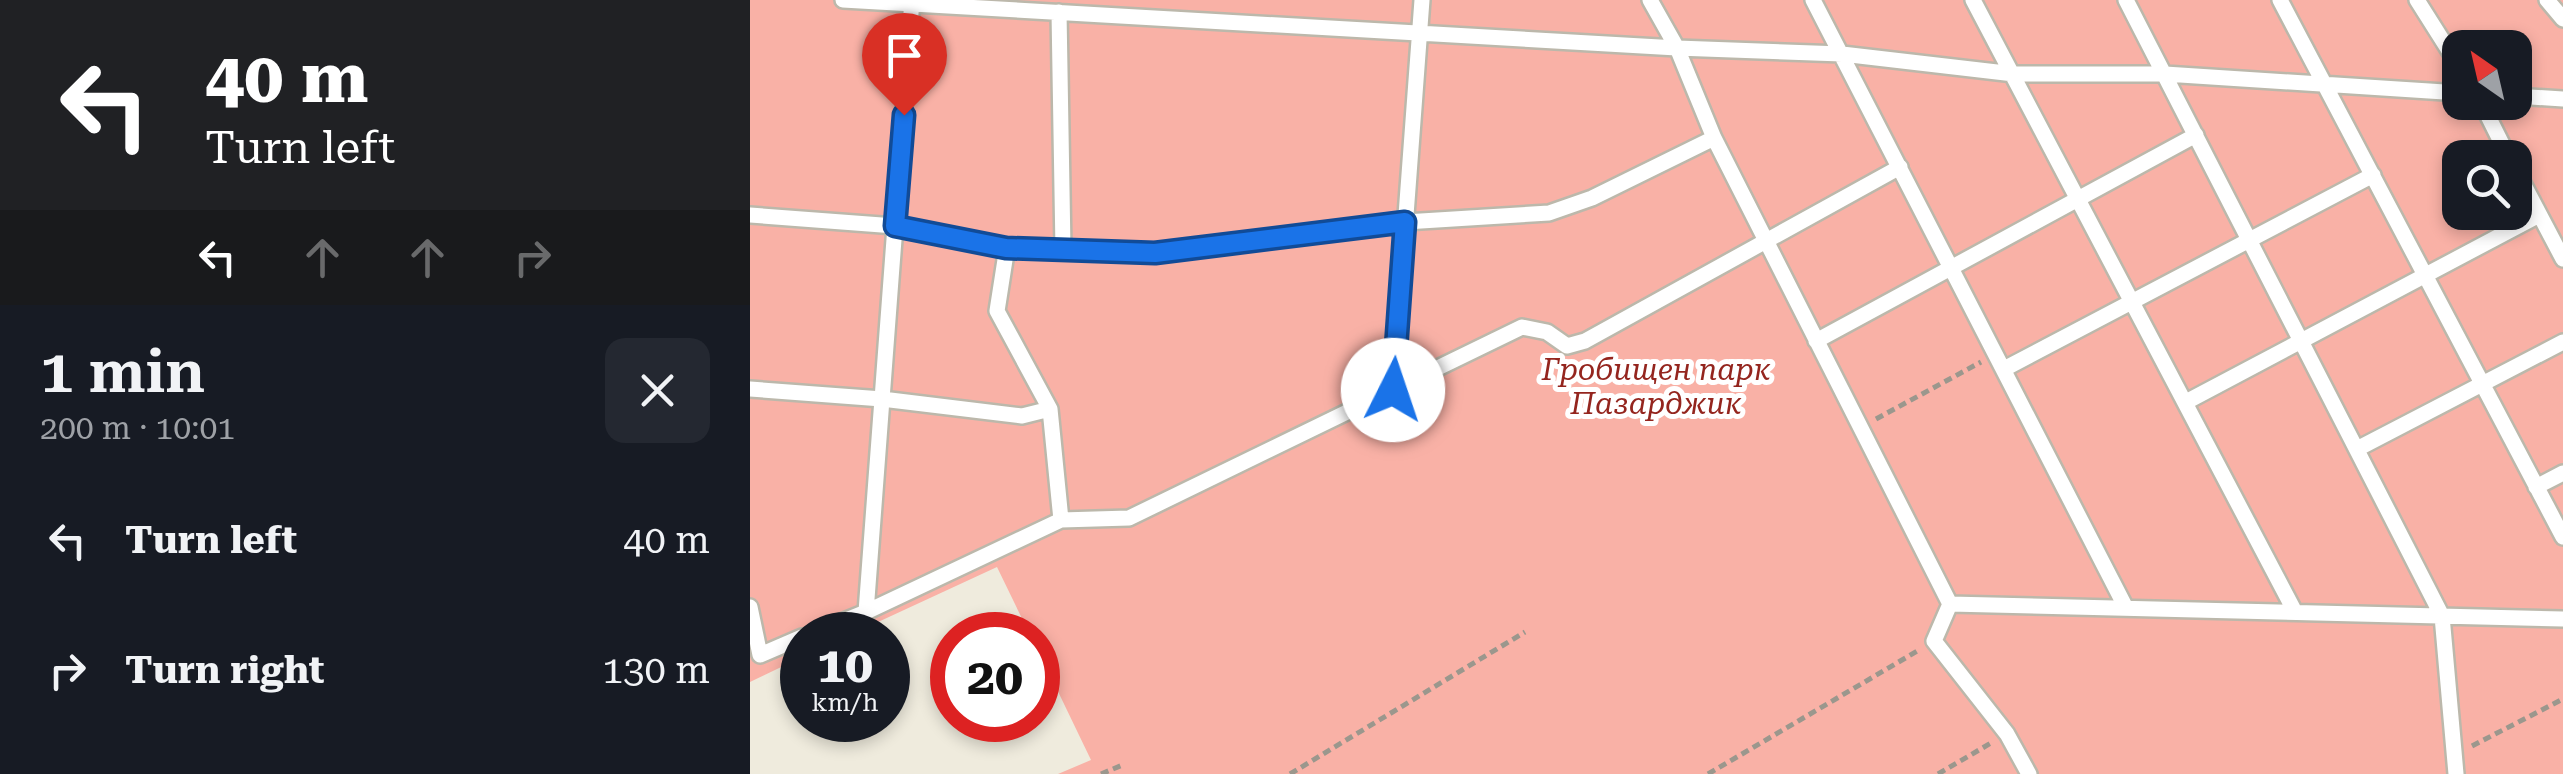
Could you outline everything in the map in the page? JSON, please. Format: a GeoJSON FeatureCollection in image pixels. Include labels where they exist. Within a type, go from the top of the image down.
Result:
{"type":"FeatureCollection","features":[{"type":"Feature","properties":{"kind":"lane"},"geometry":{"type":"LineString","coordinates":[[843,0],[1058,12],[1107,8],[1420,33],[1842,54],[2014,74],[2165,74],[2442,92]]}},
{"type":"Feature","properties":{"kind":"lane"},"geometry":{"type":"LineString","coordinates":[[1393,390],[1422,0]]}},
{"type":"Feature","properties":{"kind":"lane"},"geometry":{"type":"LineString","coordinates":[[1650,0],[1677,48],[1714,138],[1950,604]]}},
{"type":"Feature","properties":{"kind":"lane"},"geometry":{"type":"LineString","coordinates":[[1813,0],[2126,608]]}},
{"type":"Feature","properties":{"kind":"lane"},"geometry":{"type":"LineString","coordinates":[[1973,0],[2295,612]]}},
{"type":"Feature","properties":{"kind":"lane"},"geometry":{"type":"LineString","coordinates":[[2126,0],[2442,616],[2456,774]]}},
{"type":"Feature","properties":{"kind":"lane"},"geometry":{"type":"LineString","coordinates":[[2280,0],[2563,537]]}},
{"type":"Feature","properties":{"kind":"lane"},"geometry":{"type":"LineString","coordinates":[[2417,0],[2442,40]]}},
{"type":"Feature","properties":{"kind":"lane"},"geometry":{"type":"LineString","coordinates":[[2547,0],[2563,19]]}},
{"type":"Feature","properties":{"kind":"lane"},"geometry":{"type":"LineString","coordinates":[[912,2],[866,612],[1061,520],[1129,518],[1522,327],[1548,332],[1568,346],[1585,341],[1900,167]]}},
{"type":"Feature","properties":{"kind":"lane"},"geometry":{"type":"LineString","coordinates":[[1058,12],[1064,250]]}},
{"type":"Feature","properties":{"kind":"lane"},"geometry":{"type":"LineString","coordinates":[[2532,97],[2563,98]]}},
{"type":"Feature","properties":{"kind":"lane"},"geometry":{"type":"LineString","coordinates":[[1816,341],[2196,136]]}},
{"type":"Feature","properties":{"kind":"lane"},"geometry":{"type":"LineString","coordinates":[[750,215],[895,226],[1006,248],[1155,253],[1405,222],[1549,213],[1592,198],[1714,138]]}},
{"type":"Feature","properties":{"kind":"lane"},"geometry":{"type":"LineString","coordinates":[[2000,361],[2133,301],[2373,175]]}},
{"type":"Feature","properties":{"kind":"lane"},"geometry":{"type":"LineString","coordinates":[[2532,199],[2563,259]]}},
{"type":"Feature","properties":{"kind":"lane"},"geometry":{"type":"LineString","coordinates":[[2186,402],[2540,214]]}},
{"type":"Feature","properties":{"kind":"lane"},"geometry":{"type":"LineString","coordinates":[[1006,248],[996,311],[1050,410],[1061,520]]}},
{"type":"Feature","properties":{"kind":"lane"},"geometry":{"type":"LineString","coordinates":[[2357,449],[2563,342]]}},
{"type":"Feature","properties":{"kind":"lane"},"geometry":{"type":"LineString","coordinates":[[750,389],[1022,416],[1050,410]]}},
{"type":"Feature","properties":{"kind":"lane"},"geometry":{"type":"LineString","coordinates":[[2536,486],[2563,473]]}},
{"type":"Feature","properties":{"kind":"lane"},"geometry":{"type":"LineString","coordinates":[[1950,604],[2563,619]]}},
{"type":"Feature","properties":{"kind":"lane"},"geometry":{"type":"LineString","coordinates":[[1950,604],[1934,641],[2007,734],[2029,774]]}},
{"type":"Feature","properties":{"kind":"lane"},"geometry":{"type":"LineString","coordinates":[[750,607],[760,654],[780,646]]}},
{"type":"Feature","properties":{"kind":"path"},"geometry":{"type":"LineString","coordinates":[[1860,428],[2000,361]]}},
{"type":"Feature","properties":{"kind":"path"},"geometry":{"type":"LineString","coordinates":[[1290,774],[1526,632]]}},
{"type":"Feature","properties":{"kind":"path"},"geometry":{"type":"LineString","coordinates":[[1708,774],[1934,641]]}},
{"type":"Feature","properties":{"kind":"path"},"geometry":{"type":"LineString","coordinates":[[2455,754],[2563,699]]}},
{"type":"Feature","properties":{"kind":"path"},"geometry":{"type":"LineString","coordinates":[[1938,774],[2007,734]]}},
{"type":"Feature","properties":{"kind":"path"},"geometry":{"type":"LineString","coordinates":[[1101,774],[1125,764]]}},
{"type":"Feature","properties":{"kind":"green space","name":"Гробищен парк Пазарджик"},"geometry":{"type":"Polygon","coordinates":[[[750,0],[2563,0],[2563,774],[1058,774],[1091,760],[1060,696],[1060,612],[1019,612],[997,567],[900,612],[780,612],[780,668],[750,682],[750,0]]]}},
{"type":"Feature","properties":{"kind":"route"},"geometry":{"type":"LineString","coordinates":[[904,115],[895,226],[1006,248],[1155,253],[1405,222],[1393,390]]}}]}
